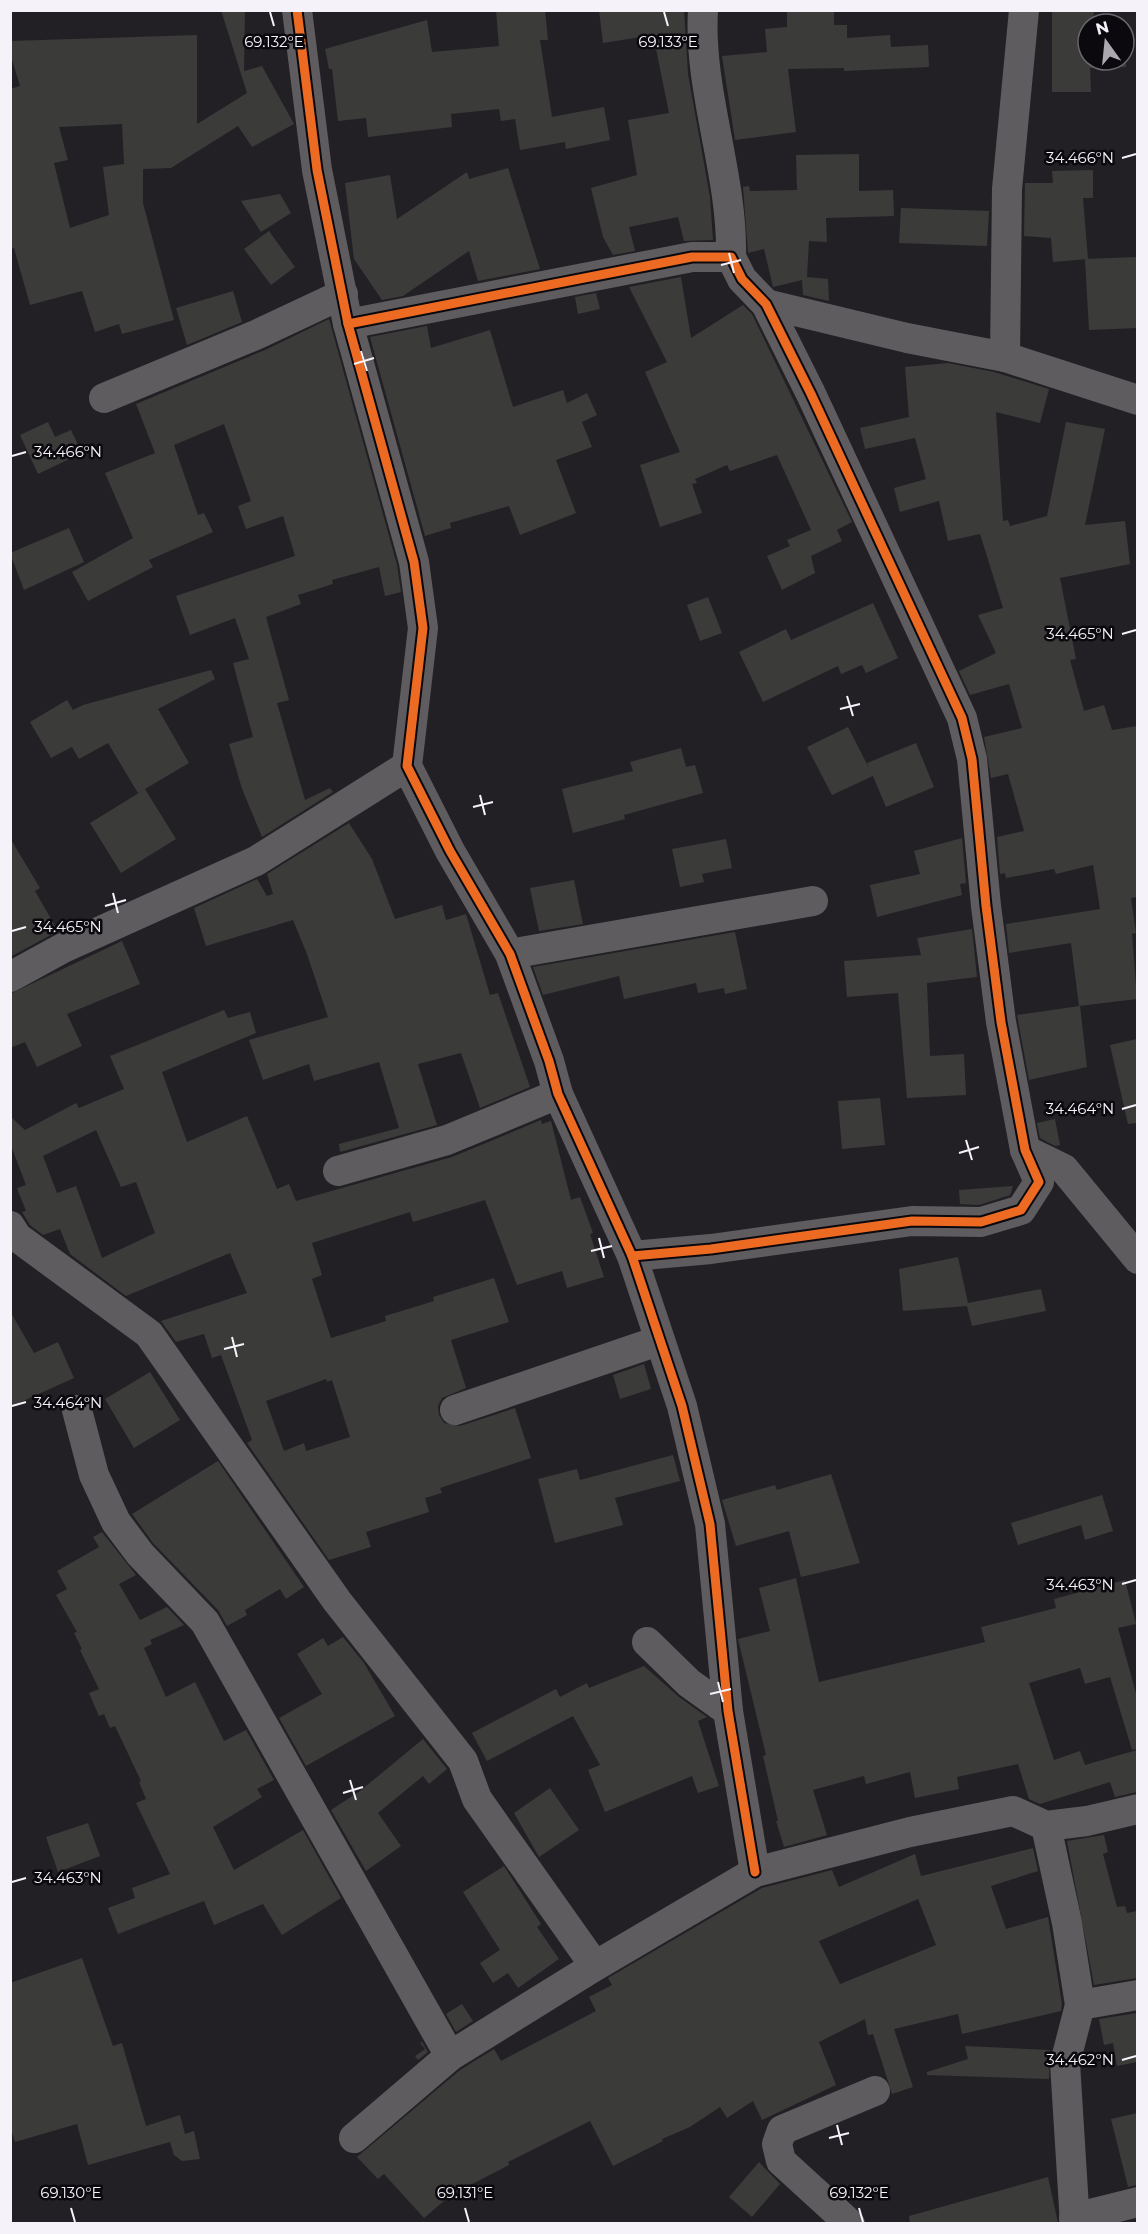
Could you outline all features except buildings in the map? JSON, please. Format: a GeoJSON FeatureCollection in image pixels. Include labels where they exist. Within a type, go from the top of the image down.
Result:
{"type":"FeatureCollection","features":[{"type":"Feature","properties":{"kind":"street"},"geometry":{"type":"LineString","coordinates":[[297,10],[317,170],[348,324],[382,440],[416,573],[423,628],[406,766],[450,851],[510,954],[549,1061],[558,1094],[632,1256],[658,1341],[682,1406],[710,1524],[728,1711],[754,1872]]}},
{"type":"Feature","properties":{"kind":"street"},"geometry":{"type":"LineString","coordinates":[[632,1256],[711,1249],[912,1221],[981,1222],[1021,1210],[1039,1182],[1024,1150],[1001,1022],[972,759],[962,718],[811,394],[766,304],[742,279],[731,257],[732,222],[705,60],[702,10]]}},
{"type":"Feature","properties":{"kind":"street"},"geometry":{"type":"LineString","coordinates":[[1005,357],[1007,189],[1024,10]]}},
{"type":"Feature","properties":{"kind":"street"},"geometry":{"type":"LineString","coordinates":[[348,324],[692,257],[731,257]]}},
{"type":"Feature","properties":{"kind":"street"},"geometry":{"type":"LineString","coordinates":[[104,398],[258,334],[343,294]]}},
{"type":"Feature","properties":{"kind":"street"},"geometry":{"type":"LineString","coordinates":[[766,304],[907,338],[1005,357],[1137,400]]}},
{"type":"Feature","properties":{"kind":"street"},"geometry":{"type":"LineString","coordinates":[[10,977],[63,948],[256,861],[406,766]]}},
{"type":"Feature","properties":{"kind":"street"},"geometry":{"type":"LineString","coordinates":[[510,954],[813,901]]}},
{"type":"Feature","properties":{"kind":"street"},"geometry":{"type":"LineString","coordinates":[[338,1171],[447,1140],[558,1094]]}},
{"type":"Feature","properties":{"kind":"street"},"geometry":{"type":"LineString","coordinates":[[1024,1150],[1064,1169],[1137,1259]]}},
{"type":"Feature","properties":{"kind":"street"},"geometry":{"type":"LineString","coordinates":[[10,1226],[17,1237],[148,1334],[337,1601],[463,1761],[477,1799],[595,1966]]}},
{"type":"Feature","properties":{"kind":"street"},"geometry":{"type":"LineString","coordinates":[[455,1410],[658,1341]]}},
{"type":"Feature","properties":{"kind":"street"},"geometry":{"type":"LineString","coordinates":[[77,1410],[94,1475],[116,1522],[140,1554],[205,1622],[450,2056]]}},
{"type":"Feature","properties":{"kind":"street"},"geometry":{"type":"LineString","coordinates":[[647,1642],[689,1683],[728,1711]]}},
{"type":"Feature","properties":{"kind":"street"},"geometry":{"type":"LineString","coordinates":[[354,2138],[450,2056],[595,1966],[754,1872],[910,1832],[1013,1810],[1046,1826],[1087,1821],[1137,1809]]}},
{"type":"Feature","properties":{"kind":"street"},"geometry":{"type":"LineString","coordinates":[[1046,1826],[1080,2005],[1065,2063],[1074,2221],[1137,2202]]}},
{"type":"Feature","properties":{"kind":"street"},"geometry":{"type":"LineString","coordinates":[[1080,2005],[1137,1995]]}},
{"type":"Feature","properties":{"kind":"street"},"geometry":{"type":"LineString","coordinates":[[850,2223],[781,2160],[777,2144],[782,2130],[875,2091]]}},
{"type":"Feature","properties":{"kind":"cycle path"},"geometry":{"type":"LineString","coordinates":[[297,10],[317,170],[348,324],[414,562],[423,628],[407,766],[450,851],[510,954],[549,1061],[558,1094],[632,1256],[682,1406],[710,1524],[728,1711],[755,1872]]}},
{"type":"Feature","properties":{"kind":"cycle path"},"geometry":{"type":"LineString","coordinates":[[348,324],[692,257],[731,257],[742,279],[766,304],[811,394],[962,718],[972,759],[986,906],[1001,1022],[1025,1150],[1039,1182],[1021,1210],[981,1222],[912,1221],[711,1249],[632,1256]]}}]}
